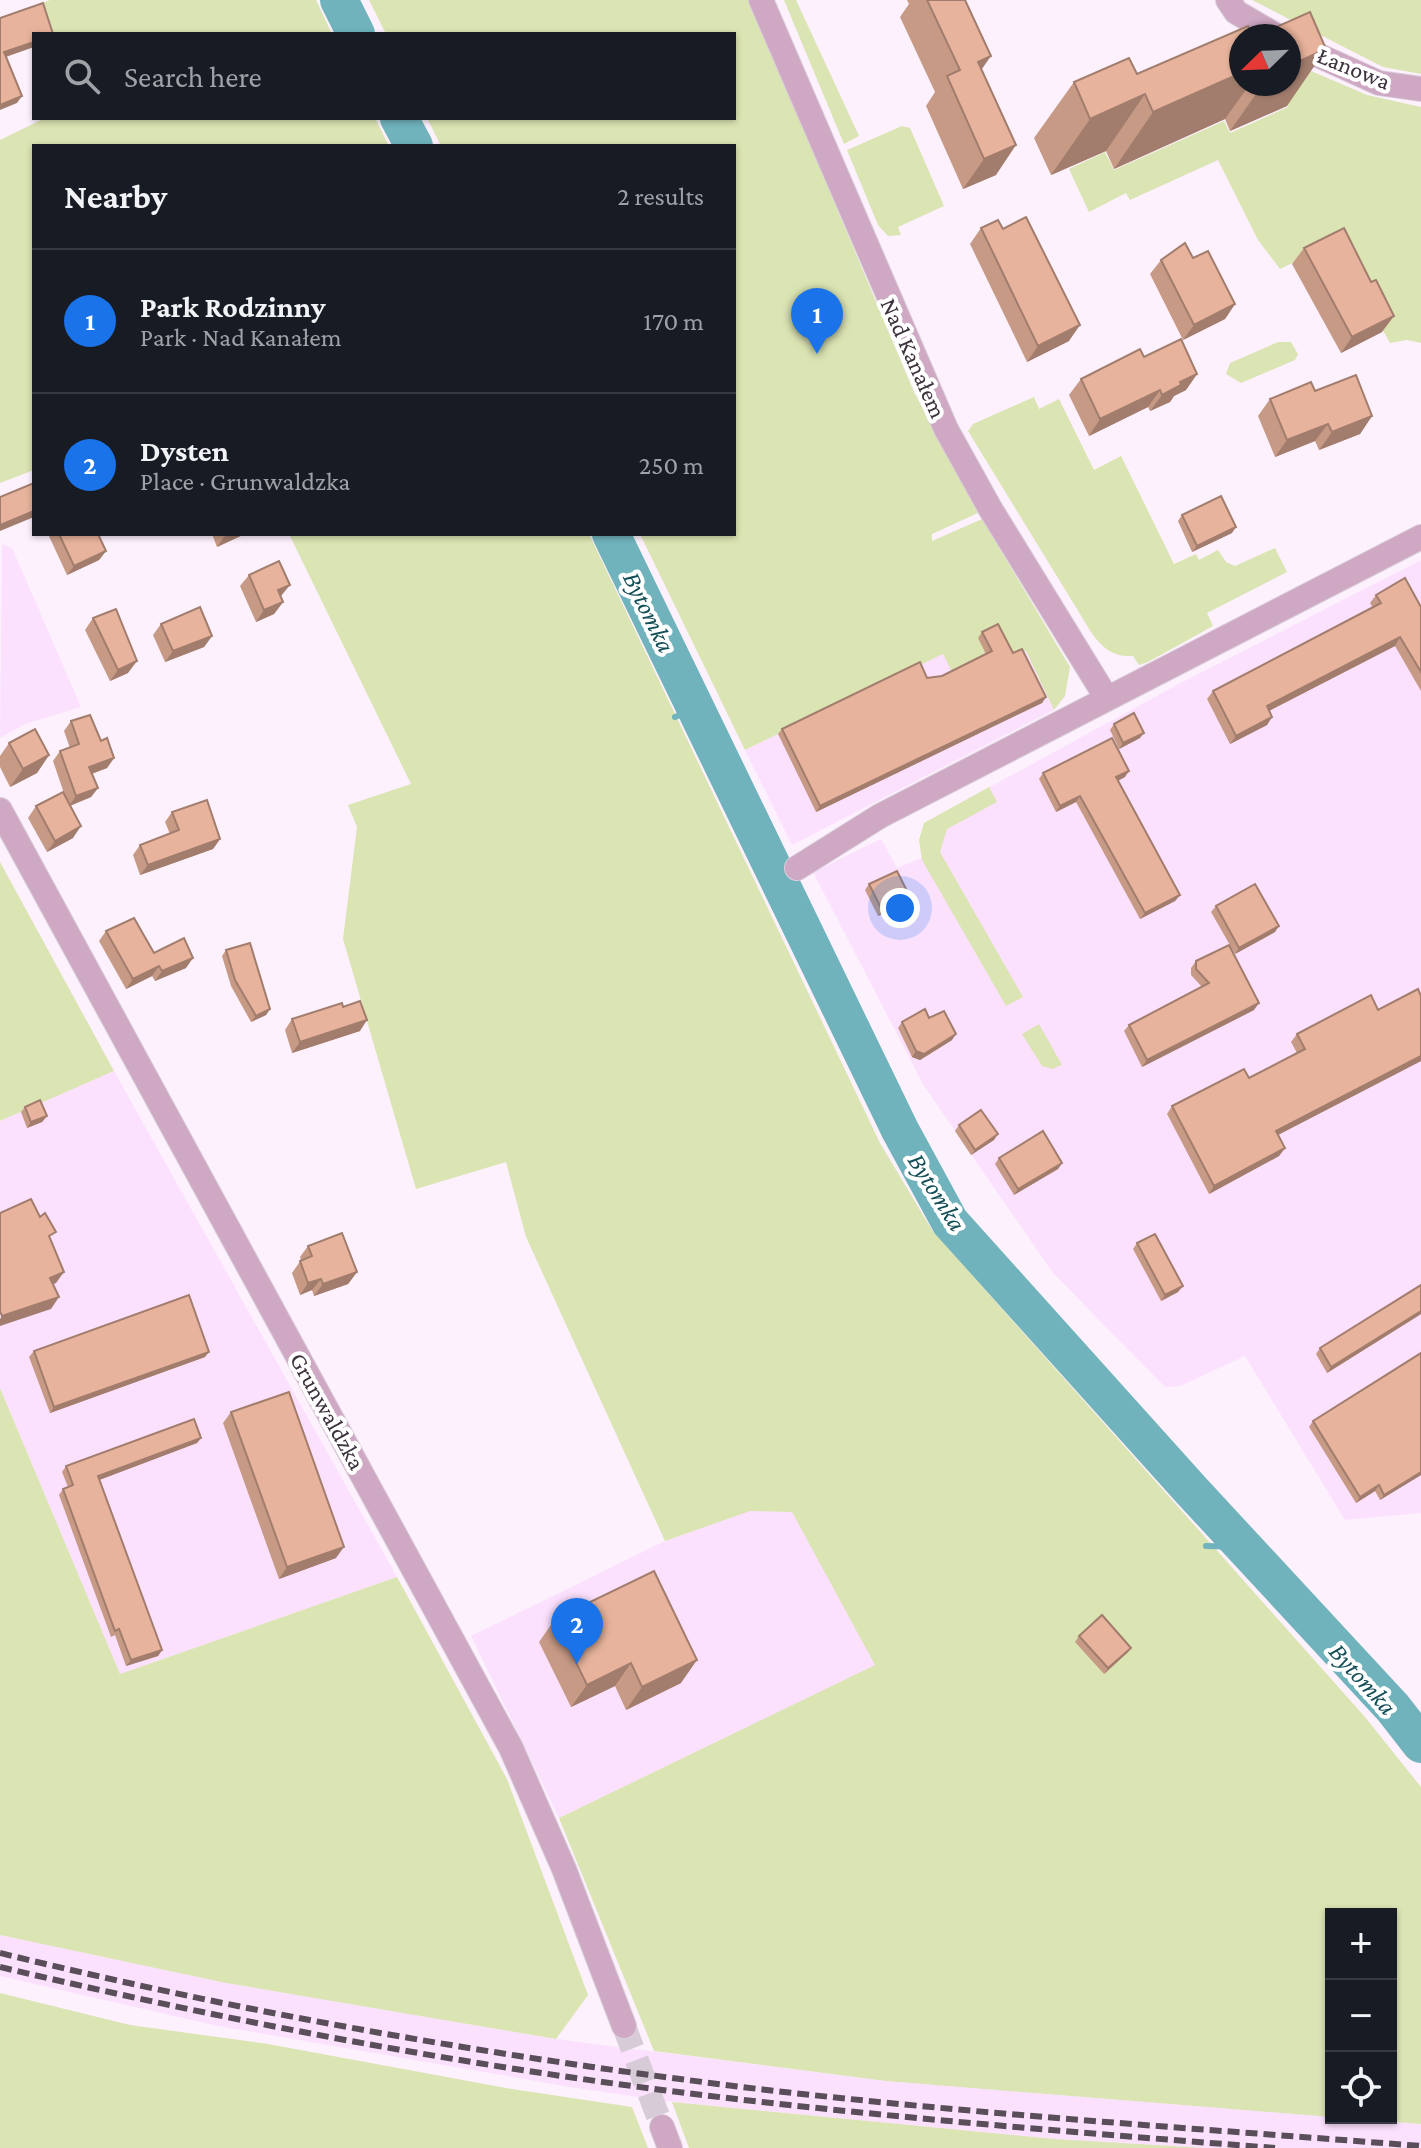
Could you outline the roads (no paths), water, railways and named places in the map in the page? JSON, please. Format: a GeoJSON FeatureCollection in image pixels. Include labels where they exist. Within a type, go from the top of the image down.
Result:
{"type":"FeatureCollection","features":[{"type":"Feature","properties":{"kind":"street","name":"Nad Kanałem"},"geometry":{"type":"LineString","coordinates":[[761,0],[946,429],[991,510],[1106,697]]}},
{"type":"Feature","properties":{"kind":"street"},"geometry":{"type":"LineString","coordinates":[[1232,6],[1259,24]]}},
{"type":"Feature","properties":{"kind":"street","name":"Łanowa"},"geometry":{"type":"LineString","coordinates":[[1301,47],[1379,83],[1421,89]]}},
{"type":"Feature","properties":{"kind":"street"},"geometry":{"type":"LineString","coordinates":[[797,868],[880,816],[1421,537]]}},
{"type":"Feature","properties":{"kind":"street","name":"Grunwaldzka"},"geometry":{"type":"LineString","coordinates":[[0,810],[511,1748],[564,1869],[624,2026]]}},
{"type":"Feature","properties":{"kind":"waterway","name":"Bytomka"},"geometry":{"type":"LineString","coordinates":[[339,0],[355,32]]}},
{"type":"Feature","properties":{"kind":"waterway","name":"Bytomka"},"geometry":{"type":"LineString","coordinates":[[400,120],[413,144]]}},
{"type":"Feature","properties":{"kind":"waterway","name":"Bytomka"},"geometry":{"type":"LineString","coordinates":[[612,536],[900,1130],[950,1222],[1191,1490],[1393,1708],[1421,1744]]}},
{"type":"Feature","properties":{"kind":"waterway"},"geometry":{"type":"LineString","coordinates":[[675,717],[696,708]]}},
{"type":"Feature","properties":{"kind":"waterway"},"geometry":{"type":"LineString","coordinates":[[1206,1546],[1244,1547]]}},
{"type":"Feature","properties":{"kind":"tunnel"},"geometry":{"type":"LineString","coordinates":[[624,2026],[662,2127]]}},
{"type":"Feature","properties":{"kind":"railway"},"geometry":{"type":"LineString","coordinates":[[0,1953],[190,1996],[381,2033],[670,2078],[930,2107],[1421,2146]]}},
{"type":"Feature","properties":{"kind":"railway"},"geometry":{"type":"LineString","coordinates":[[0,1967],[330,2037],[579,2079],[892,2116],[1275,2148]]}},
{"type":"Feature","properties":{"kind":"place","name":"Park Rodzinny"},"geometry":{"type":"Point","coordinates":[817,354]}},
{"type":"Feature","properties":{"kind":"place","name":"Dysten"},"geometry":{"type":"Point","coordinates":[577,1664]}}]}
